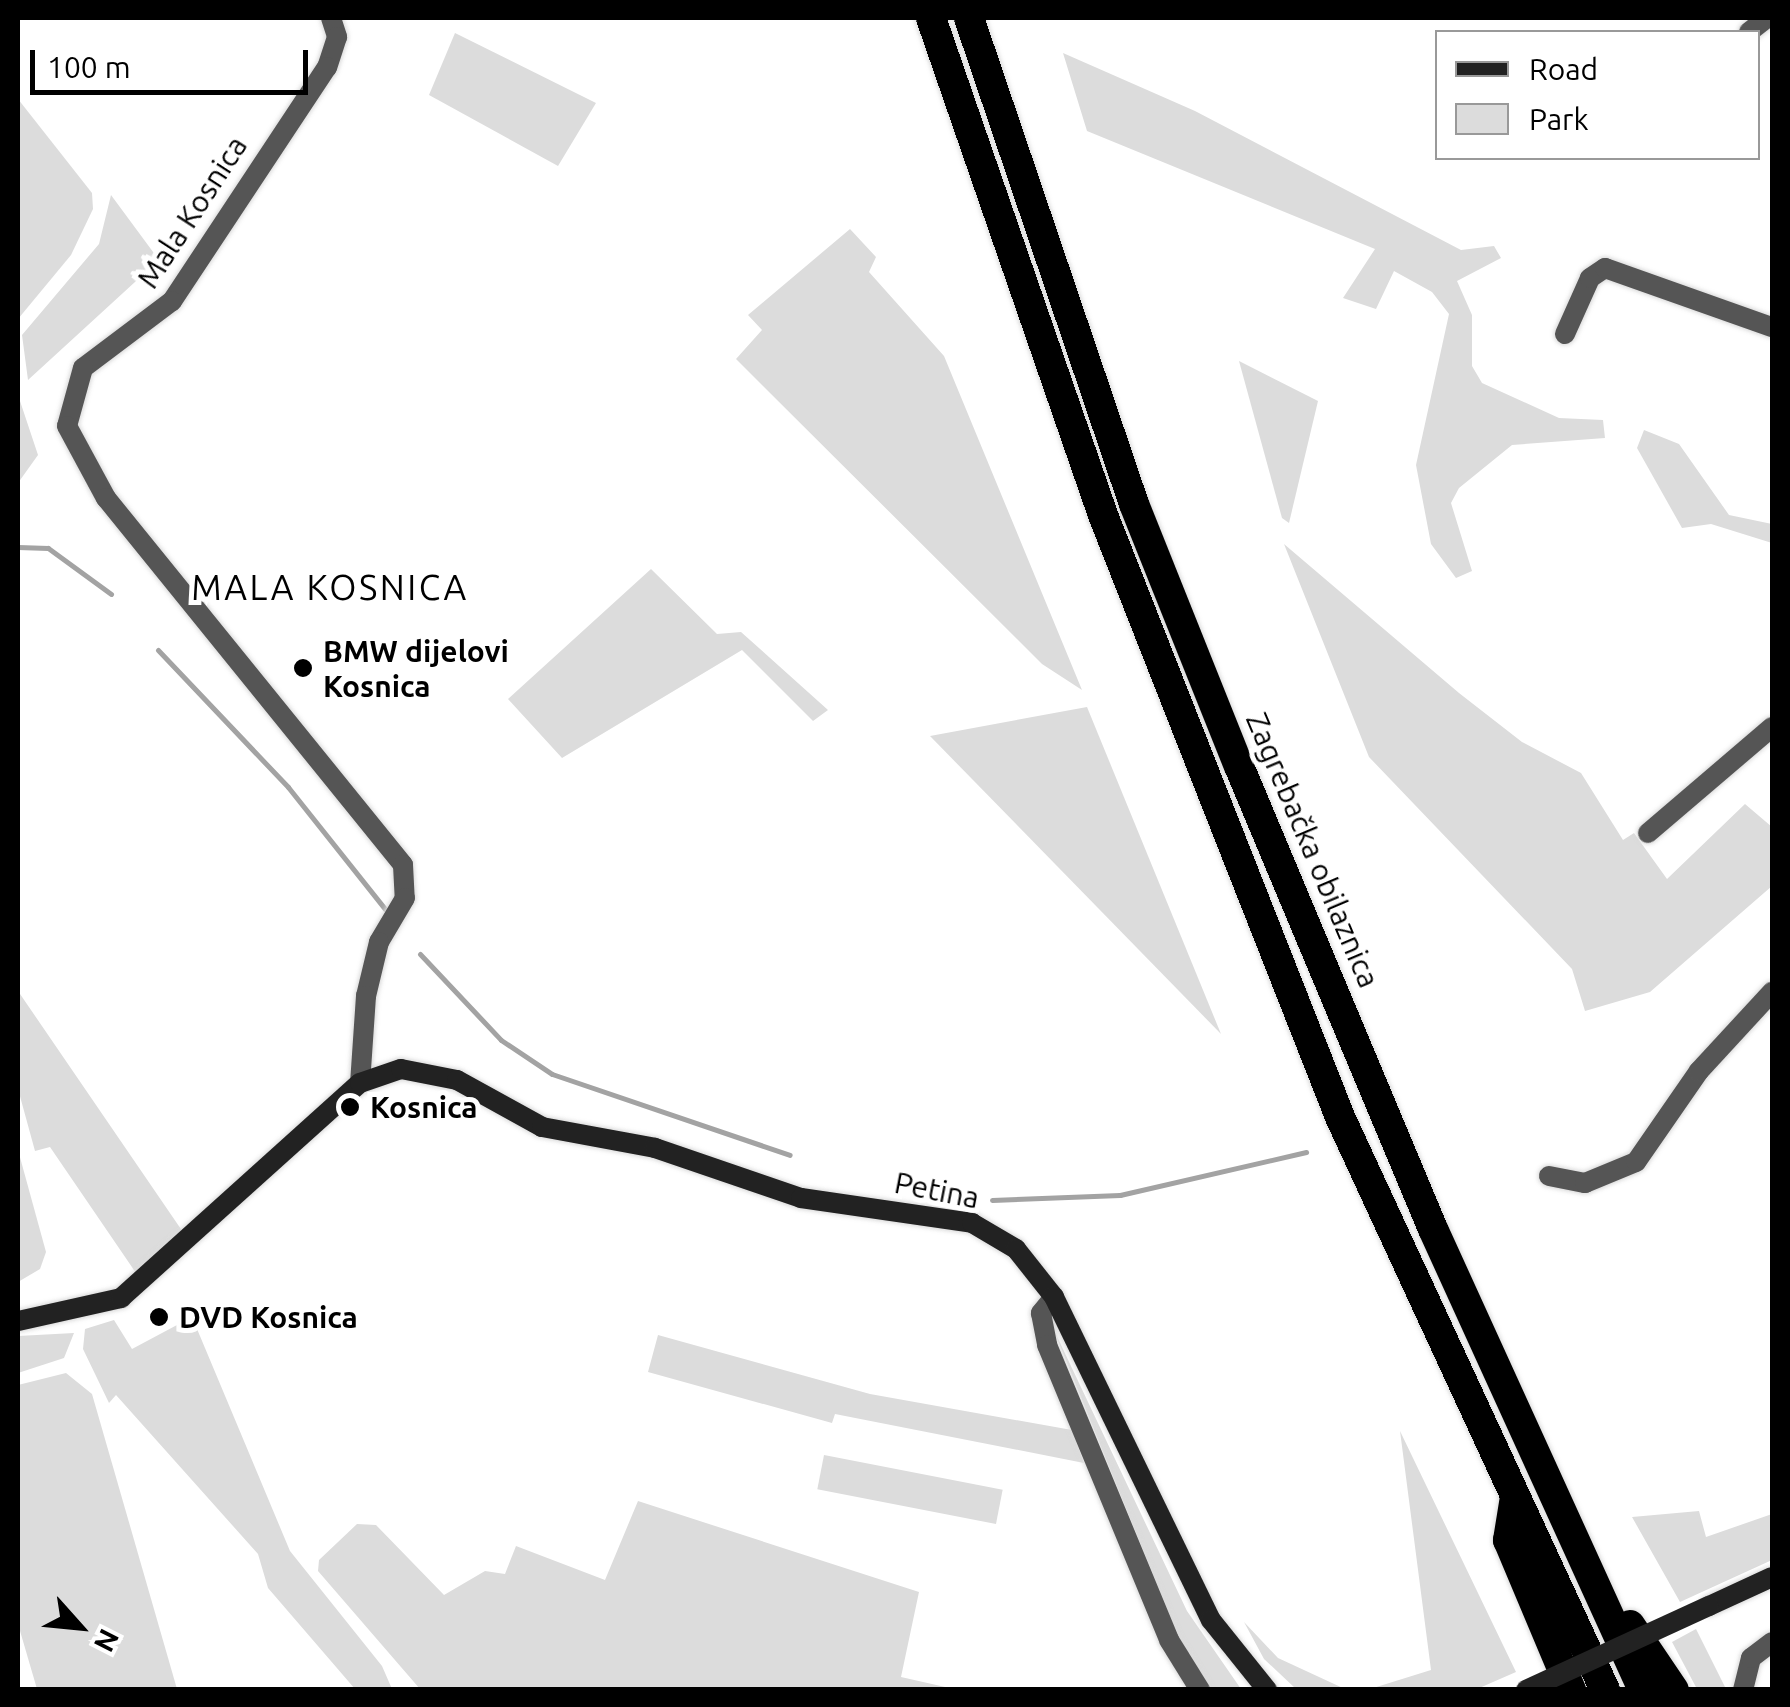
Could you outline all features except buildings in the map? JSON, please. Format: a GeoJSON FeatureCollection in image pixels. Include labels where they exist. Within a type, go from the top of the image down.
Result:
{"type":"FeatureCollection","features":[{"type":"Feature","properties":{"kind":"highway"},"geometry":{"type":"LineString","coordinates":[[932,18],[1103,515],[1340,1117],[1604,1690]]}},
{"type":"Feature","properties":{"kind":"highway","name":"Zagrebačka obilaznica"},"geometry":{"type":"LineString","coordinates":[[969,18],[1134,504],[1426,1211],[1644,1690]]}},
{"type":"Feature","properties":{"kind":"highway"},"geometry":{"type":"LineString","coordinates":[[1516,1496],[1508,1540],[1570,1690]]}},
{"type":"Feature","properties":{"kind":"highway"},"geometry":{"type":"LineString","coordinates":[[1579,1550],[1611,1580],[1632,1631],[1674,1690]]}},
{"type":"Feature","properties":{"kind":"street","name":"Mala Kosnica"},"geometry":{"type":"LineString","coordinates":[[331,18],[337,36],[327,67],[172,301],[84,368],[67,426],[82,466],[106,498],[394,853],[404,898],[379,942],[366,996],[360,1084]]}},
{"type":"Feature","properties":{"kind":"street"},"geometry":{"type":"LineString","coordinates":[[1565,334],[1590,278],[1605,268],[1772,327]]}},
{"type":"Feature","properties":{"kind":"street"},"geometry":{"type":"LineString","coordinates":[[1648,833],[1772,727]]}},
{"type":"Feature","properties":{"kind":"street"},"geometry":{"type":"LineString","coordinates":[[1549,1176],[1585,1183],[1636,1162],[1699,1071],[1772,992]]}},
{"type":"Feature","properties":{"kind":"street","name":"Petina"},"geometry":{"type":"LineString","coordinates":[[18,1321],[121,1298],[360,1084],[386,1071],[440,1074],[559,1132],[655,1148],[800,1198],[972,1223],[1005,1240],[1054,1297],[1211,1620],[1267,1690]]}},
{"type":"Feature","properties":{"kind":"street"},"geometry":{"type":"LineString","coordinates":[[1054,1297],[1041,1313],[1047,1345],[1169,1640],[1200,1690]]}},
{"type":"Feature","properties":{"kind":"street"},"geometry":{"type":"LineString","coordinates":[[1526,1690],[1772,1577]]}},
{"type":"Feature","properties":{"kind":"street"},"geometry":{"type":"LineString","coordinates":[[1743,1690],[1751,1658],[1772,1642]]}},
{"type":"Feature","properties":{"kind":"green space"},"geometry":{"type":"Polygon","coordinates":[[[455,33],[596,103],[558,166],[429,95],[455,33]]]}},
{"type":"Feature","properties":{"kind":"green space"},"geometry":{"type":"Polygon","coordinates":[[[1063,53],[1195,111],[1461,250],[1494,246],[1501,258],[1457,281],[1472,315],[1472,366],[1482,383],[1559,418],[1603,420],[1605,438],[1512,445],[1459,488],[1451,503],[1472,571],[1456,578],[1431,544],[1416,465],[1449,314],[1432,292],[1394,271],[1376,309],[1343,298],[1375,249],[1087,131],[1063,53]]]}},
{"type":"Feature","properties":{"kind":"green space"},"geometry":{"type":"Polygon","coordinates":[[[18,99],[92,193],[93,209],[71,255],[18,319],[18,99]]]}},
{"type":"Feature","properties":{"kind":"green space"},"geometry":{"type":"Polygon","coordinates":[[[111,195],[159,260],[28,380],[22,335],[99,244],[111,195]]]}},
{"type":"Feature","properties":{"kind":"green space"},"geometry":{"type":"Polygon","coordinates":[[[850,229],[876,257],[869,272],[944,356],[1082,690],[1042,664],[736,359],[762,330],[748,315],[850,229]]]}},
{"type":"Feature","properties":{"kind":"green space"},"geometry":{"type":"Polygon","coordinates":[[[1239,361],[1318,401],[1289,523],[1282,518],[1239,361]]]}},
{"type":"Feature","properties":{"kind":"green space"},"geometry":{"type":"Polygon","coordinates":[[[18,395],[38,455],[18,483],[18,395]]]}},
{"type":"Feature","properties":{"kind":"green space"},"geometry":{"type":"Polygon","coordinates":[[[1644,430],[1679,444],[1729,515],[1772,524],[1772,543],[1711,524],[1682,528],[1637,448],[1644,430]]]}},
{"type":"Feature","properties":{"kind":"green space"},"geometry":{"type":"Polygon","coordinates":[[[1284,544],[1522,742],[1581,773],[1623,840],[1634,833],[1667,879],[1745,804],[1772,827],[1772,886],[1650,992],[1585,1011],[1572,969],[1369,757],[1284,544]]]}},
{"type":"Feature","properties":{"kind":"green space"},"geometry":{"type":"Polygon","coordinates":[[[651,569],[717,634],[741,632],[828,710],[813,721],[742,650],[562,758],[508,699],[651,569]]]}},
{"type":"Feature","properties":{"kind":"green space"},"geometry":{"type":"Polygon","coordinates":[[[1087,707],[1221,1034],[930,736],[1087,707]]]}},
{"type":"Feature","properties":{"kind":"green space"},"geometry":{"type":"Polygon","coordinates":[[[18,991],[185,1235],[136,1273],[50,1147],[35,1151],[18,1089],[18,991]]]}},
{"type":"Feature","properties":{"kind":"green space"},"geometry":{"type":"Polygon","coordinates":[[[18,1150],[46,1252],[40,1269],[18,1282],[18,1150]]]}},
{"type":"Feature","properties":{"kind":"green space"},"geometry":{"type":"Polygon","coordinates":[[[192,1317],[290,1551],[382,1666],[392,1689],[355,1689],[268,1588],[258,1554],[116,1395],[109,1403],[83,1349],[85,1329],[114,1320],[132,1349],[192,1317]]]}},
{"type":"Feature","properties":{"kind":"green space"},"geometry":{"type":"Polygon","coordinates":[[[1052,1326],[1187,1611],[1241,1689],[1211,1689],[1178,1636],[1052,1326]]]}},
{"type":"Feature","properties":{"kind":"green space"},"geometry":{"type":"Polygon","coordinates":[[[74,1333],[64,1358],[18,1373],[18,1336],[74,1333]]]}},
{"type":"Feature","properties":{"kind":"green space"},"geometry":{"type":"Polygon","coordinates":[[[658,1335],[870,1394],[1072,1430],[1084,1463],[835,1414],[832,1423],[648,1372],[658,1335]]]}},
{"type":"Feature","properties":{"kind":"green space"},"geometry":{"type":"Polygon","coordinates":[[[66,1373],[92,1394],[177,1689],[37,1689],[18,1624],[18,1385],[66,1373]]]}},
{"type":"Feature","properties":{"kind":"green space"},"geometry":{"type":"Polygon","coordinates":[[[1400,1431],[1516,1672],[1477,1689],[1370,1689],[1431,1670],[1400,1431]]]}},
{"type":"Feature","properties":{"kind":"green space"},"geometry":{"type":"Polygon","coordinates":[[[824,1455],[1003,1490],[996,1524],[817,1489],[824,1455]]]}},
{"type":"Feature","properties":{"kind":"green space"},"geometry":{"type":"Polygon","coordinates":[[[638,1501],[919,1592],[901,1677],[954,1689],[420,1689],[318,1571],[319,1560],[357,1524],[376,1525],[444,1595],[485,1571],[505,1574],[516,1546],[605,1580],[638,1501]]]}},
{"type":"Feature","properties":{"kind":"green space"},"geometry":{"type":"Polygon","coordinates":[[[1699,1511],[1706,1537],[1772,1514],[1772,1560],[1680,1602],[1632,1517],[1699,1511]]]}},
{"type":"Feature","properties":{"kind":"green space"},"geometry":{"type":"Polygon","coordinates":[[[1244,1622],[1278,1658],[1345,1689],[1295,1688],[1264,1659],[1244,1622]]]}},
{"type":"Feature","properties":{"kind":"green space"},"geometry":{"type":"Polygon","coordinates":[[[1696,1629],[1726,1689],[1697,1689],[1672,1642],[1696,1629]]]}},
{"type":"Feature","properties":{"kind":"waterway"},"geometry":{"type":"LineString","coordinates":[[18,547],[48,548],[111,594]]}},
{"type":"Feature","properties":{"kind":"waterway"},"geometry":{"type":"LineString","coordinates":[[158,650],[288,787],[385,909]]}},
{"type":"Feature","properties":{"kind":"waterway"},"geometry":{"type":"LineString","coordinates":[[420,954],[501,1040],[552,1074],[790,1155]]}},
{"type":"Feature","properties":{"kind":"waterway"},"geometry":{"type":"LineString","coordinates":[[992,1200],[1120,1195],[1306,1152]]}},
{"type":"Feature","properties":{"kind":"place","name":"BMW dijelovi Kosnica"},"geometry":{"type":"Point","coordinates":[303,668]}},
{"type":"Feature","properties":{"kind":"place","name":"Kosnica"},"geometry":{"type":"Point","coordinates":[350,1107]}},
{"type":"Feature","properties":{"kind":"place","name":"DVD Kosnica"},"geometry":{"type":"Point","coordinates":[159,1317]}},
{"type":"Feature","properties":{"kind":"district","name":"MALA KOSNICA"},"geometry":{"type":"Point","coordinates":[330,587]}}]}
